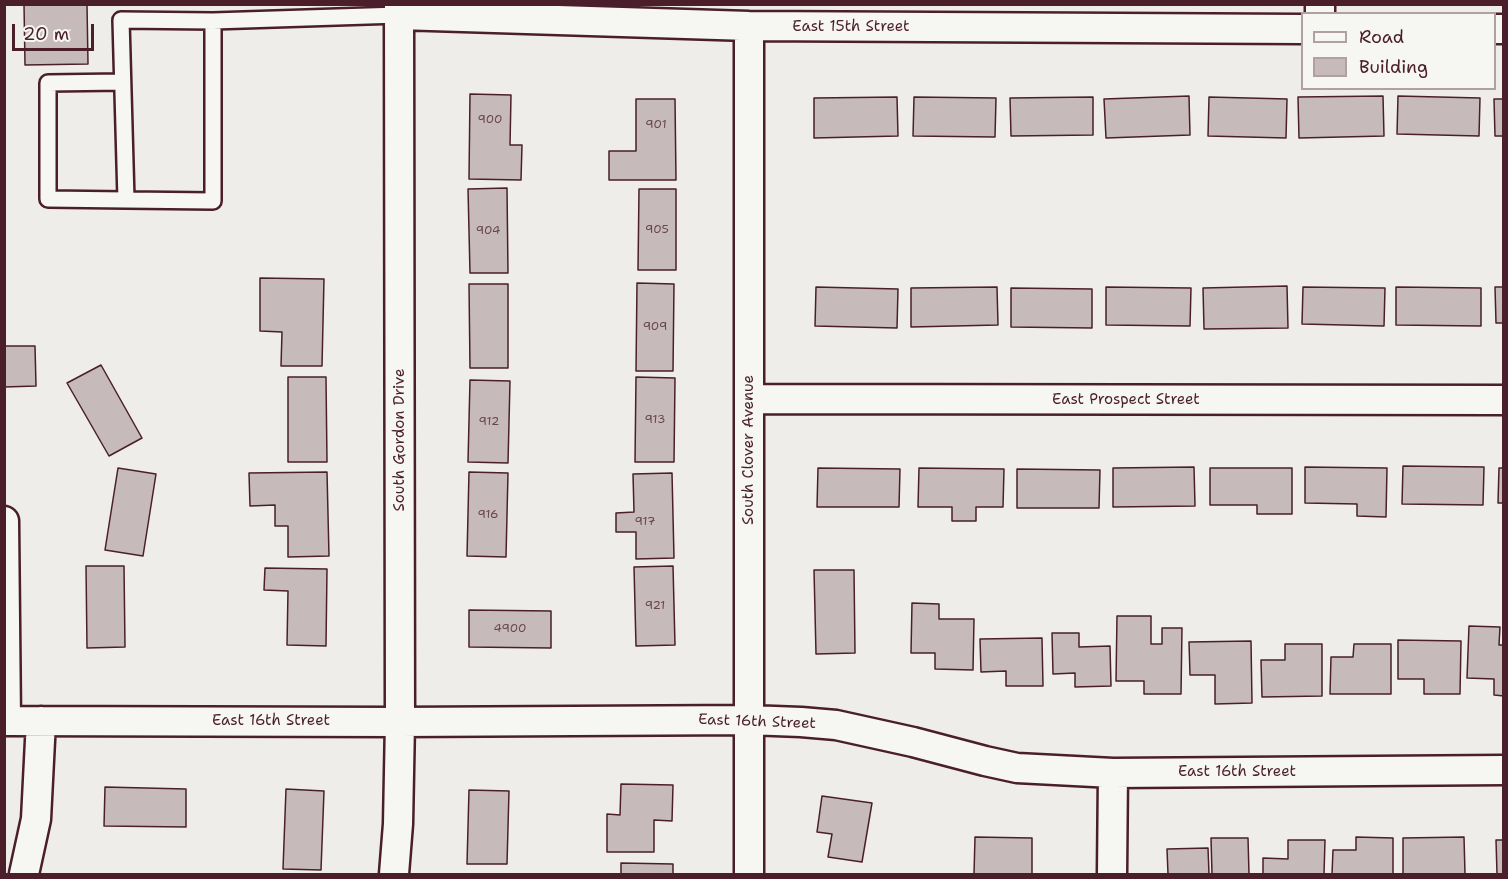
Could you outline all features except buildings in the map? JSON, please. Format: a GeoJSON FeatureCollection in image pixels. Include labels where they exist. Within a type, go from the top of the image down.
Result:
{"type":"FeatureCollection","features":[{"type":"Feature","properties":{"kind":"street","name":"East 15th Street"},"geometry":{"type":"LineString","coordinates":[[399,10],[749,26],[1301,29]]}},
{"type":"Feature","properties":{"kind":"street","name":"South Gordon Drive"},"geometry":{"type":"LineString","coordinates":[[394,874],[398,824],[400,722],[399,10]]}},
{"type":"Feature","properties":{"kind":"street","name":"South Clover Avenue"},"geometry":{"type":"LineString","coordinates":[[749,26],[749,874]]}},
{"type":"Feature","properties":{"kind":"street","name":"East Prospect Street"},"geometry":{"type":"LineString","coordinates":[[749,399],[1503,400]]}},
{"type":"Feature","properties":{"kind":"street"},"geometry":{"type":"LineString","coordinates":[[4,520],[5,721]]}},
{"type":"Feature","properties":{"kind":"street","name":"East 16th Street"},"geometry":{"type":"LineString","coordinates":[[5,721],[748,720],[836,725],[1017,768],[1113,773],[1503,770]]}},
{"type":"Feature","properties":{"kind":"street"},"geometry":{"type":"LineString","coordinates":[[24,874],[36,819],[42,721]]}},
{"type":"Feature","properties":{"kind":"street"},"geometry":{"type":"LineString","coordinates":[[1112,874],[1113,773]]}},
{"type":"Feature","properties":{"kind":"lane"},"geometry":{"type":"LineString","coordinates":[[126,200],[121,20],[213,21],[399,10]]}},
{"type":"Feature","properties":{"kind":"lane"},"geometry":{"type":"LineString","coordinates":[[122,82],[48,83],[48,199],[213,201],[213,21]]}}]}
